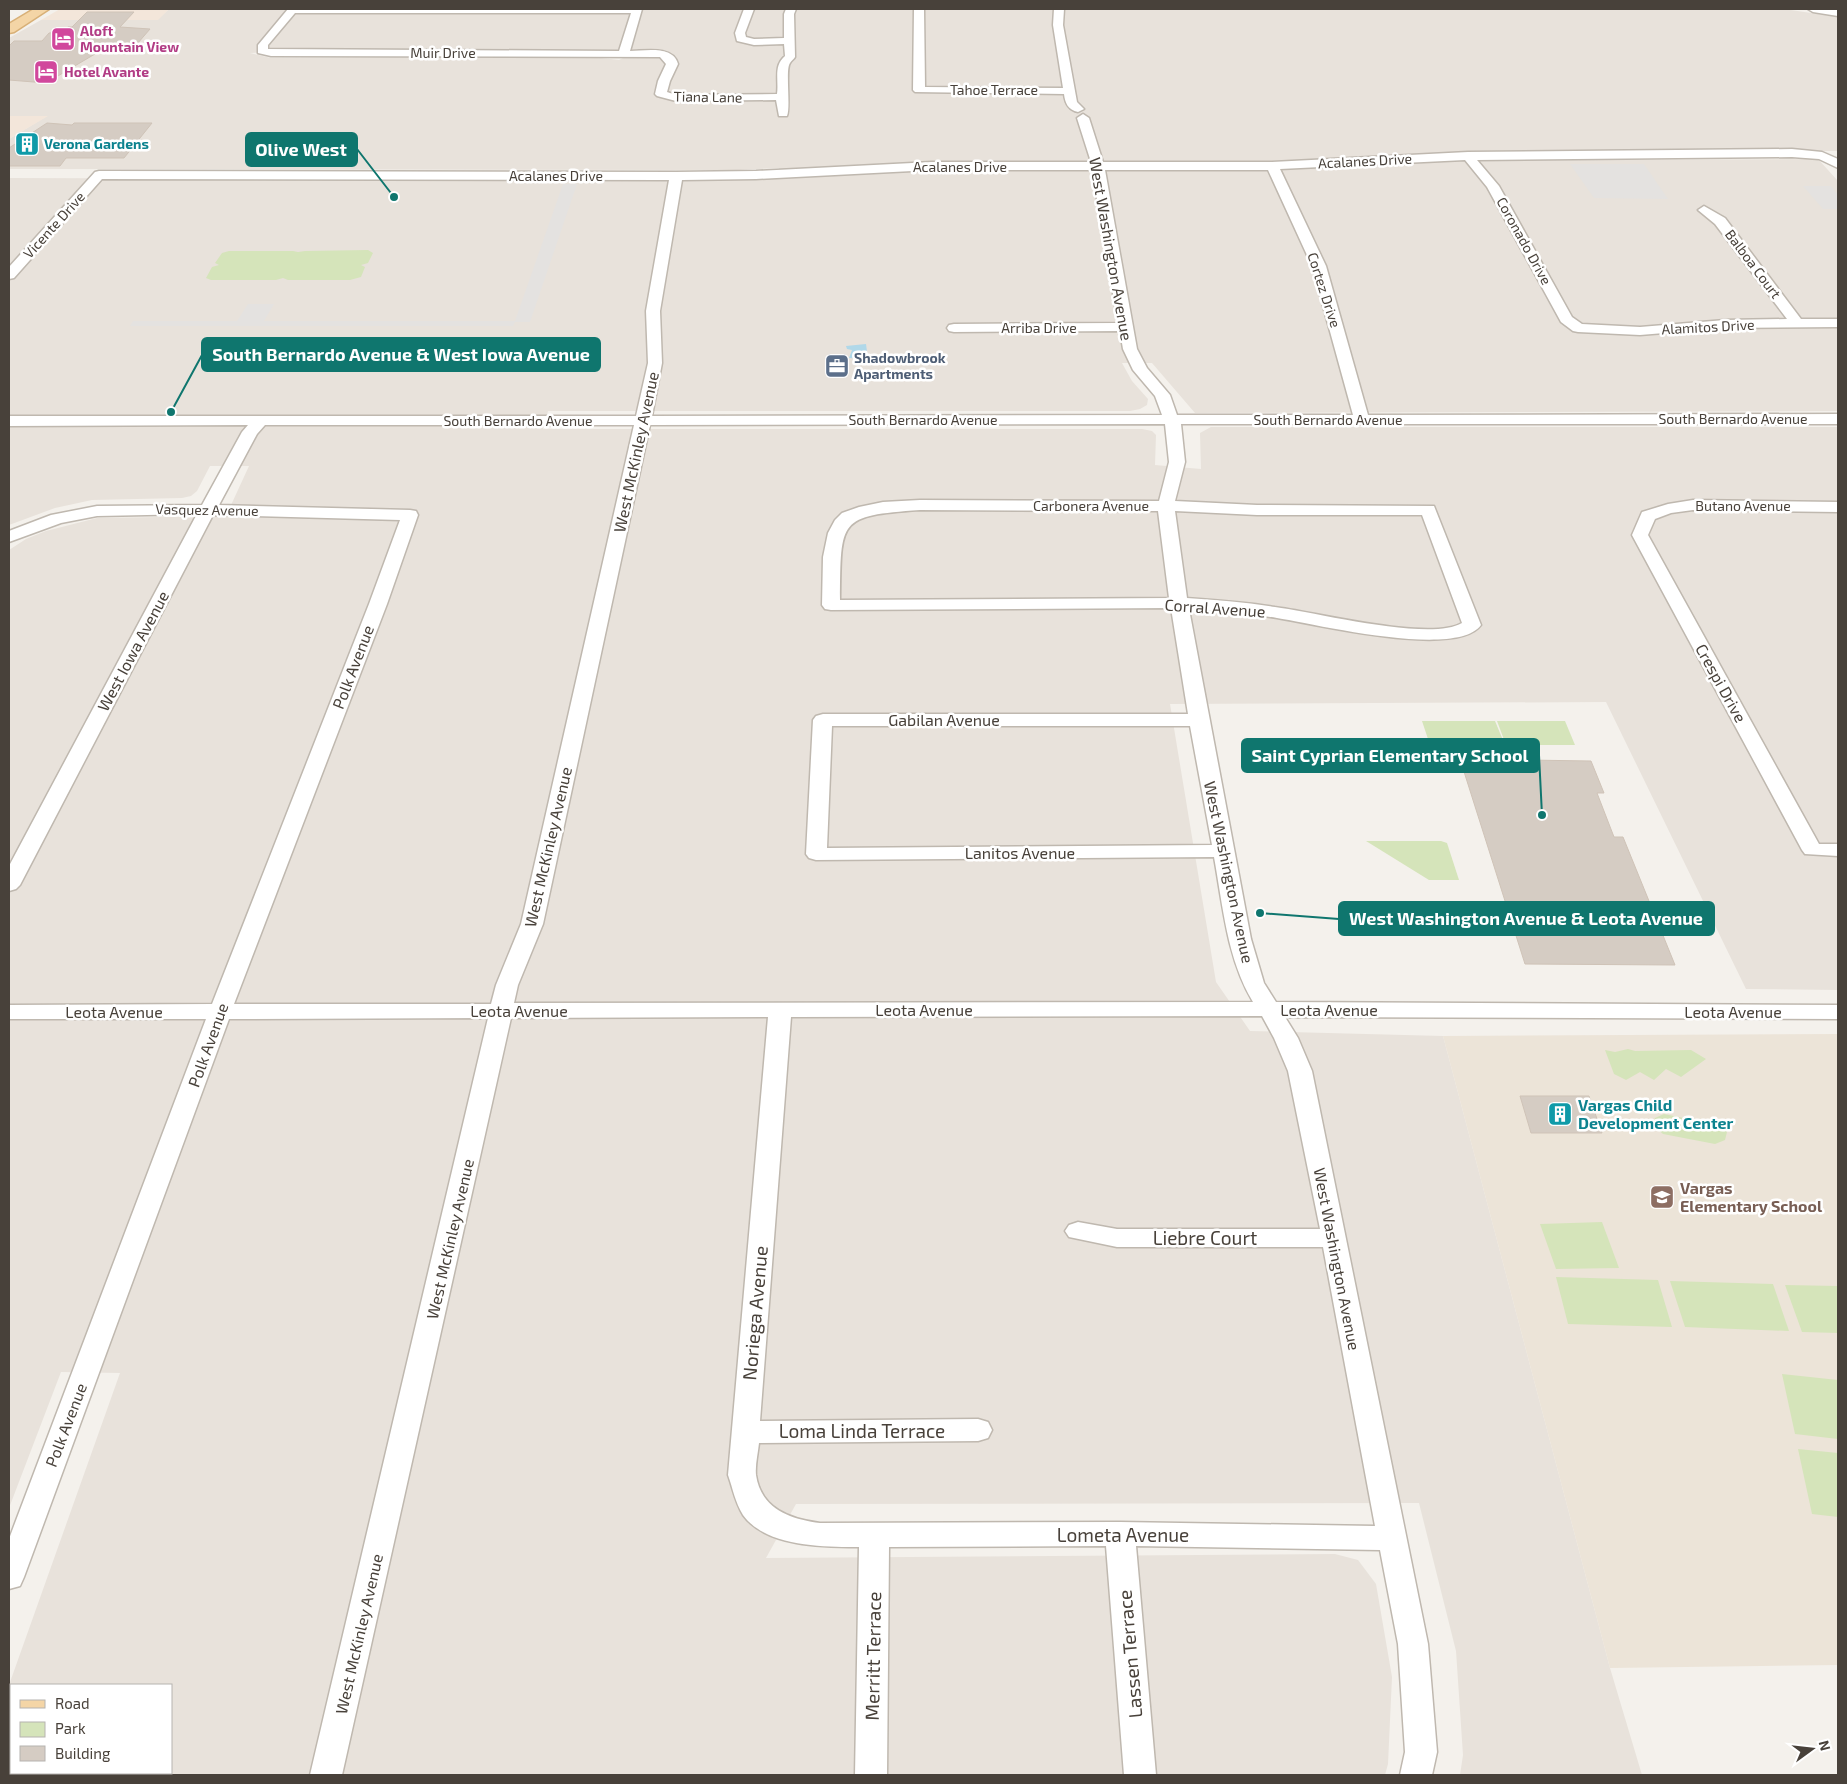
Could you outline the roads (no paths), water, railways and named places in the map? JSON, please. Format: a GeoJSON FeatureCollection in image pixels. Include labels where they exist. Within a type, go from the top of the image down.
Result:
{"type":"FeatureCollection","features":[{"type":"Feature","properties":{"kind":"main road"},"geometry":{"type":"LineString","coordinates":[[9,29],[43,9]]}},
{"type":"Feature","properties":{"kind":"street"},"geometry":{"type":"LineString","coordinates":[[292,9],[637,9],[624,53]]}},
{"type":"Feature","properties":{"kind":"street","name":"Muir Drive"},"geometry":{"type":"LineString","coordinates":[[292,9],[263,45],[262,51],[271,54],[624,53]]}},
{"type":"Feature","properties":{"kind":"street"},"geometry":{"type":"LineString","coordinates":[[749,9],[740,33],[741,39],[754,42],[789,41]]}},
{"type":"Feature","properties":{"kind":"street"},"geometry":{"type":"LineString","coordinates":[[783,114],[782,98],[784,83],[782,68],[784,62],[790,56],[789,14],[791,9]]}},
{"type":"Feature","properties":{"kind":"street","name":"Tahoe Terrace"},"geometry":{"type":"LineString","coordinates":[[919,9],[919,90],[1069,90]]}},
{"type":"Feature","properties":{"kind":"street","name":"West Washington Avenue"},"geometry":{"type":"LineString","coordinates":[[1059,9],[1058,25],[1070,103],[1081,114],[1098,166],[1124,327],[1130,349],[1138,368],[1162,395],[1175,430],[1177,462],[1166,506],[1198,720],[1245,956],[1253,983],[1286,1038],[1300,1071],[1413,1644],[1421,1752],[1416,1775]]}},
{"type":"Feature","properties":{"kind":"street"},"geometry":{"type":"LineString","coordinates":[[1813,9],[1838,13]]}},
{"type":"Feature","properties":{"kind":"street","name":"Tiana Lane"},"geometry":{"type":"LineString","coordinates":[[624,53],[662,54],[671,60],[670,72],[664,81],[661,94],[667,96],[676,98],[782,98]]}},
{"type":"Feature","properties":{"kind":"street","name":"Acalanes Drive"},"geometry":{"type":"LineString","coordinates":[[99,175],[756,175],[932,166],[1272,166],[1468,156],[1792,153],[1822,156],[1838,164]]}},
{"type":"Feature","properties":{"kind":"street","name":"Coronado Drive"},"geometry":{"type":"LineString","coordinates":[[1468,156],[1493,186],[1566,319],[1578,328]]}},
{"type":"Feature","properties":{"kind":"street","name":"Cortez Drive"},"geometry":{"type":"LineString","coordinates":[[1272,166],[1319,266],[1362,420]]}},
{"type":"Feature","properties":{"kind":"street","name":"Vicente Drive"},"geometry":{"type":"LineString","coordinates":[[9,275],[99,175]]}},
{"type":"Feature","properties":{"kind":"street","name":"West McKinley Avenue"},"geometry":{"type":"LineString","coordinates":[[326,1775],[502,1011],[510,978],[532,924],[643,420],[655,363],[654,311],[676,176]]}},
{"type":"Feature","properties":{"kind":"street","name":"Balboa Court"},"geometry":{"type":"LineString","coordinates":[[1704,210],[1720,221],[1797,323]]}},
{"type":"Feature","properties":{"kind":"street","name":"Alamitos Drive"},"geometry":{"type":"LineString","coordinates":[[1578,328],[1640,331],[1725,324],[1838,324]]}},
{"type":"Feature","properties":{"kind":"street","name":"Arriba Drive"},"geometry":{"type":"LineString","coordinates":[[954,328],[1124,327]]}},
{"type":"Feature","properties":{"kind":"street","name":"South Bernardo Avenue"},"geometry":{"type":"LineString","coordinates":[[9,421],[1838,419]]}},
{"type":"Feature","properties":{"kind":"street","name":"West Iowa Avenue"},"geometry":{"type":"LineString","coordinates":[[9,886],[207,510],[250,432],[261,421]]}},
{"type":"Feature","properties":{"kind":"street","name":"Butano Avenue"},"geometry":{"type":"LineString","coordinates":[[1648,516],[1668,509],[1693,505],[1838,507]]}},
{"type":"Feature","properties":{"kind":"street","name":"Carbonera Avenue"},"geometry":{"type":"LineString","coordinates":[[831,605],[834,542],[838,530],[846,517],[862,511],[920,506],[1166,506],[1257,510],[1428,510]]}},
{"type":"Feature","properties":{"kind":"street","name":"Vasquez Avenue"},"geometry":{"type":"LineString","coordinates":[[9,537],[56,519],[97,511],[182,509],[410,514]]}},
{"type":"Feature","properties":{"kind":"street","name":"Corral Avenue"},"geometry":{"type":"LineString","coordinates":[[831,605],[1179,603],[1275,612],[1390,632],[1435,635],[1458,633],[1472,625],[1428,510]]}},
{"type":"Feature","properties":{"kind":"street","name":"Polk Avenue"},"geometry":{"type":"LineString","coordinates":[[9,1577],[220,1012],[378,604],[410,514]]}},
{"type":"Feature","properties":{"kind":"street","name":"Crespi Drive"},"geometry":{"type":"LineString","coordinates":[[1648,516],[1640,535],[1812,850],[1838,850]]}},
{"type":"Feature","properties":{"kind":"street","name":"Gabilan Avenue"},"geometry":{"type":"LineString","coordinates":[[816,854],[823,720],[1198,720]]}},
{"type":"Feature","properties":{"kind":"street","name":"Lanitos Avenue"},"geometry":{"type":"LineString","coordinates":[[816,854],[1224,851]]}},
{"type":"Feature","properties":{"kind":"street","name":"Leota Avenue"},"geometry":{"type":"LineString","coordinates":[[9,1012],[1269,1009],[1838,1012]]}},
{"type":"Feature","properties":{"kind":"street","name":"Noriega Avenue"},"geometry":{"type":"LineString","coordinates":[[780,1010],[742,1475],[750,1500],[762,1516],[790,1531],[820,1535],[864,1536]]}},
{"type":"Feature","properties":{"kind":"street","name":"Liebre Court"},"geometry":{"type":"LineString","coordinates":[[1078,1231],[1117,1238],[1333,1238]]}},
{"type":"Feature","properties":{"kind":"street","name":"Loma Linda Terrace"},"geometry":{"type":"LineString","coordinates":[[746,1432],[978,1430]]}},
{"type":"Feature","properties":{"kind":"street","name":"Lometa Avenue"},"geometry":{"type":"LineString","coordinates":[[864,1536],[1120,1534],[1392,1538]]}},
{"type":"Feature","properties":{"kind":"street","name":"Lassen Terrace"},"geometry":{"type":"LineString","coordinates":[[1120,1534],[1140,1775]]}},
{"type":"Feature","properties":{"kind":"street","name":"Merritt Terrace"},"geometry":{"type":"LineString","coordinates":[[864,1536],[872,1775]]}},
{"type":"Feature","properties":{"kind":"water"},"geometry":{"type":"Polygon","coordinates":[[[866,344],[868,359],[849,358],[852,350],[847,349],[846,346],[866,344]]]}},
{"type":"Feature","properties":{"kind":"place","name":"Aloft Mountain View"},"geometry":{"type":"Point","coordinates":[63,39]}},
{"type":"Feature","properties":{"kind":"place","name":"Hotel Avante"},"geometry":{"type":"Point","coordinates":[46,72]}},
{"type":"Feature","properties":{"kind":"place","name":"Verona Gardens"},"geometry":{"type":"Point","coordinates":[27,144]}},
{"type":"Feature","properties":{"kind":"place","name":"Olive West"},"geometry":{"type":"Point","coordinates":[394,197]}},
{"type":"Feature","properties":{"kind":"place","name":"Shadowbrook Apartments"},"geometry":{"type":"Point","coordinates":[837,366]}},
{"type":"Feature","properties":{"kind":"place","name":"South Bernardo Avenue & West Iowa Avenue"},"geometry":{"type":"Point","coordinates":[171,412]}},
{"type":"Feature","properties":{"kind":"place","name":"Saint Cyprian Elementary School"},"geometry":{"type":"Point","coordinates":[1542,815]}},
{"type":"Feature","properties":{"kind":"place","name":"West Washington Avenue & Leota Avenue"},"geometry":{"type":"Point","coordinates":[1260,913]}},
{"type":"Feature","properties":{"kind":"place","name":"Vargas Child Development Center"},"geometry":{"type":"Point","coordinates":[1560,1114]}},
{"type":"Feature","properties":{"kind":"place","name":"Vargas Elementary School"},"geometry":{"type":"Point","coordinates":[1662,1197]}}]}
